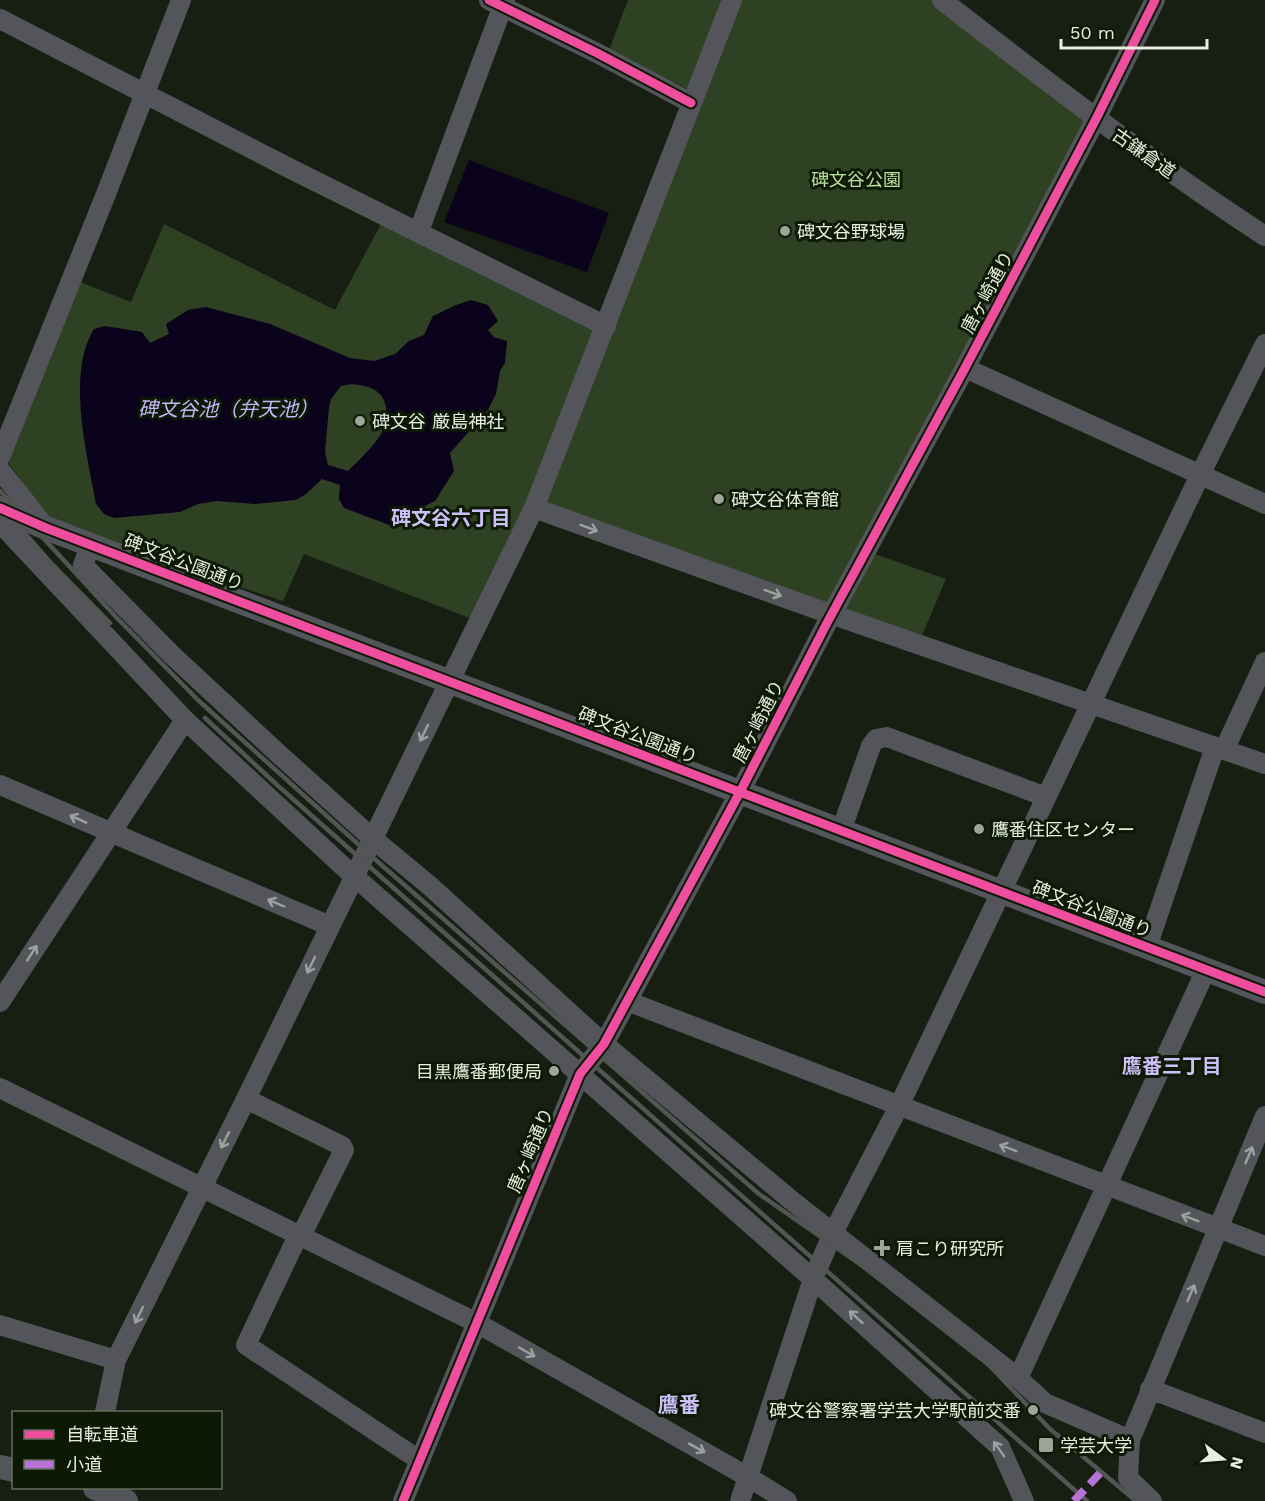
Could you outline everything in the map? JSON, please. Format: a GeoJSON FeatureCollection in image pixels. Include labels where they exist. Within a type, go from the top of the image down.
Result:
{"type":"FeatureCollection","features":[{"type":"Feature","properties":{"kind":"street"},"geometry":{"type":"LineString","coordinates":[[0,457],[181,0]]}},
{"type":"Feature","properties":{"kind":"street"},"geometry":{"type":"LineString","coordinates":[[105,1411],[116,1360],[534,508],[732,0]]}},
{"type":"Feature","properties":{"kind":"street","name":"古鎌倉道"},"geometry":{"type":"LineString","coordinates":[[942,0],[1096,119],[1212,202],[1265,236]]}},
{"type":"Feature","properties":{"kind":"street","name":"唐ヶ崎通り"},"geometry":{"type":"LineString","coordinates":[[403,1501],[580,1074],[604,1044],[740,792],[832,614],[1096,119],[1155,0]]}},
{"type":"Feature","properties":{"kind":"street"},"geometry":{"type":"LineString","coordinates":[[419,231],[499,2],[691,103]]}},
{"type":"Feature","properties":{"kind":"street"},"geometry":{"type":"LineString","coordinates":[[0,19],[606,326]]}},
{"type":"Feature","properties":{"kind":"street"},"geometry":{"type":"LineString","coordinates":[[740,1501],[813,1279],[833,1233],[899,1106],[1200,475],[1258,376],[1265,344]]}},
{"type":"Feature","properties":{"kind":"street"},"geometry":{"type":"LineString","coordinates":[[965,368],[1265,504]]}},
{"type":"Feature","properties":{"kind":"street"},"geometry":{"type":"LineString","coordinates":[[0,470],[46,528]]}},
{"type":"Feature","properties":{"kind":"street","name":"碑文谷公園通り"},"geometry":{"type":"LineString","coordinates":[[0,508],[46,528],[1265,993]]}},
{"type":"Feature","properties":{"kind":"street"},"geometry":{"type":"LineString","coordinates":[[534,508],[1265,765]]}},
{"type":"Feature","properties":{"kind":"street"},"geometry":{"type":"LineString","coordinates":[[0,523],[185,720],[354,877],[813,1279],[1000,1447],[1024,1501]]}},
{"type":"Feature","properties":{"kind":"street"},"geometry":{"type":"LineString","coordinates":[[91,544],[83,564],[172,655],[372,838],[430,886],[604,1044],[833,1233],[1018,1378],[1045,1403],[1130,1440]]}},
{"type":"Feature","properties":{"kind":"street"},"geometry":{"type":"LineString","coordinates":[[1147,947],[1219,748],[1265,662]]}},
{"type":"Feature","properties":{"kind":"street"},"geometry":{"type":"LineString","coordinates":[[0,1002],[185,720]]}},
{"type":"Feature","properties":{"kind":"street"},"geometry":{"type":"LineString","coordinates":[[841,831],[871,746],[876,739],[887,737],[1046,797]]}},
{"type":"Feature","properties":{"kind":"street"},"geometry":{"type":"LineString","coordinates":[[0,785],[330,926]]}},
{"type":"Feature","properties":{"kind":"street"},"geometry":{"type":"LineString","coordinates":[[1018,1378],[1206,970]]}},
{"type":"Feature","properties":{"kind":"street"},"geometry":{"type":"LineString","coordinates":[[627,1001],[1265,1246]]}},
{"type":"Feature","properties":{"kind":"street"},"geometry":{"type":"LineString","coordinates":[[0,1088],[477,1323],[787,1501]]}},
{"type":"Feature","properties":{"kind":"street"},"geometry":{"type":"LineString","coordinates":[[246,1099],[342,1146],[344,1150],[246,1345],[410,1454],[421,1459]]}},
{"type":"Feature","properties":{"kind":"street"},"geometry":{"type":"LineString","coordinates":[[1152,1501],[1128,1478],[1130,1440],[1265,1116]]}},
{"type":"Feature","properties":{"kind":"street"},"geometry":{"type":"LineString","coordinates":[[0,1325],[116,1360]]}},
{"type":"Feature","properties":{"kind":"street"},"geometry":{"type":"LineString","coordinates":[[1150,1389],[1265,1433]]}},
{"type":"Feature","properties":{"kind":"street"},"geometry":{"type":"LineString","coordinates":[[97,1489],[126,1501]]}},
{"type":"Feature","properties":{"kind":"green space"},"geometry":{"type":"Polygon","coordinates":[[[628,0],[724,0],[689,90],[609,50],[628,0]]]}},
{"type":"Feature","properties":{"kind":"green space","name":"碑文谷公園"},"geometry":{"type":"Polygon","coordinates":[[[735,0],[933,0],[1091,121],[830,609],[542,504],[735,0]]]}},
{"type":"Feature","properties":{"kind":"green space"},"geometry":{"type":"Polygon","coordinates":[[[164,224],[335,310],[381,224],[599,332],[530,507],[472,619],[304,554],[283,601],[54,527],[8,462],[75,280],[131,302],[164,224]]]}},
{"type":"Feature","properties":{"kind":"green space"},"geometry":{"type":"Polygon","coordinates":[[[869,552],[946,579],[920,640],[838,612],[869,552]]]}},
{"type":"Feature","properties":{"kind":"water"},"geometry":{"type":"Polygon","coordinates":[[[469,160],[609,213],[587,272],[444,222],[469,160]]]}},
{"type":"Feature","properties":{"kind":"water","name":"碑文谷池（弁天池）"},"geometry":{"type":"Polygon","coordinates":[[[471,300],[488,305],[498,321],[488,330],[494,337],[507,341],[505,363],[500,371],[496,394],[488,410],[450,453],[454,471],[435,501],[425,506],[422,515],[417,520],[408,519],[404,526],[392,526],[344,508],[339,499],[340,485],[322,479],[296,500],[255,504],[217,501],[198,504],[180,512],[114,518],[104,514],[96,504],[84,439],[80,391],[81,368],[86,347],[94,329],[105,326],[142,332],[150,343],[169,334],[166,324],[188,310],[206,307],[270,324],[350,358],[374,361],[395,354],[409,341],[424,335],[433,316],[471,300]],[[352,384],[341,386],[331,399],[325,452],[328,465],[348,471],[377,440],[386,421],[386,407],[380,395],[375,390],[352,384]]]}},
{"type":"Feature","properties":{"kind":"railway"},"geometry":{"type":"LineString","coordinates":[[0,491],[116,617],[199,701],[377,861],[759,1194],[913,1301],[985,1361],[1050,1429],[1136,1501]]}},
{"type":"Feature","properties":{"kind":"railway"},"geometry":{"type":"LineString","coordinates":[[0,505],[51,563],[110,623]]}},
{"type":"Feature","properties":{"kind":"railway"},"geometry":{"type":"LineString","coordinates":[[205,718],[276,784],[1087,1501]]}},
{"type":"Feature","properties":{"kind":"marked path"},"geometry":{"type":"LineString","coordinates":[[1074,1501],[1102,1471]]}},
{"type":"Feature","properties":{"kind":"cycle path"},"geometry":{"type":"LineString","coordinates":[[489,0],[597,53],[691,103]]}},
{"type":"Feature","properties":{"kind":"cycle path"},"geometry":{"type":"LineString","coordinates":[[403,1501],[580,1074],[604,1044],[740,792],[827,623],[1096,119],[1155,0]]}},
{"type":"Feature","properties":{"kind":"cycle path"},"geometry":{"type":"LineString","coordinates":[[0,508],[46,528],[1265,992]]}},
{"type":"Feature","properties":{"kind":"place","name":"碑文谷野球場"},"geometry":{"type":"Point","coordinates":[785,231]}},
{"type":"Feature","properties":{"kind":"place","name":"碑文谷 厳島神社"},"geometry":{"type":"Point","coordinates":[360,421]}},
{"type":"Feature","properties":{"kind":"place","name":"碑文谷体育館"},"geometry":{"type":"Point","coordinates":[719,499]}},
{"type":"Feature","properties":{"kind":"place","name":"鷹番住区センター"},"geometry":{"type":"Point","coordinates":[979,829]}},
{"type":"Feature","properties":{"kind":"place","name":"目黒鷹番郵便局"},"geometry":{"type":"Point","coordinates":[554,1071]}},
{"type":"Feature","properties":{"kind":"place","name":"肩こり研究所"},"geometry":{"type":"Point","coordinates":[882,1248]}},
{"type":"Feature","properties":{"kind":"place","name":"碑文谷警察署学芸大学駅前交番"},"geometry":{"type":"Point","coordinates":[1033,1410]}},
{"type":"Feature","properties":{"kind":"place","name":"学芸大学"},"geometry":{"type":"Point","coordinates":[1046,1445]}},
{"type":"Feature","properties":{"kind":"district","name":"碑文谷六丁目"},"geometry":{"type":"Point","coordinates":[451,518]}},
{"type":"Feature","properties":{"kind":"district","name":"鷹番三丁目"},"geometry":{"type":"Point","coordinates":[1172,1066]}},
{"type":"Feature","properties":{"kind":"district","name":"鷹番"},"geometry":{"type":"Point","coordinates":[679,1404]}}]}
